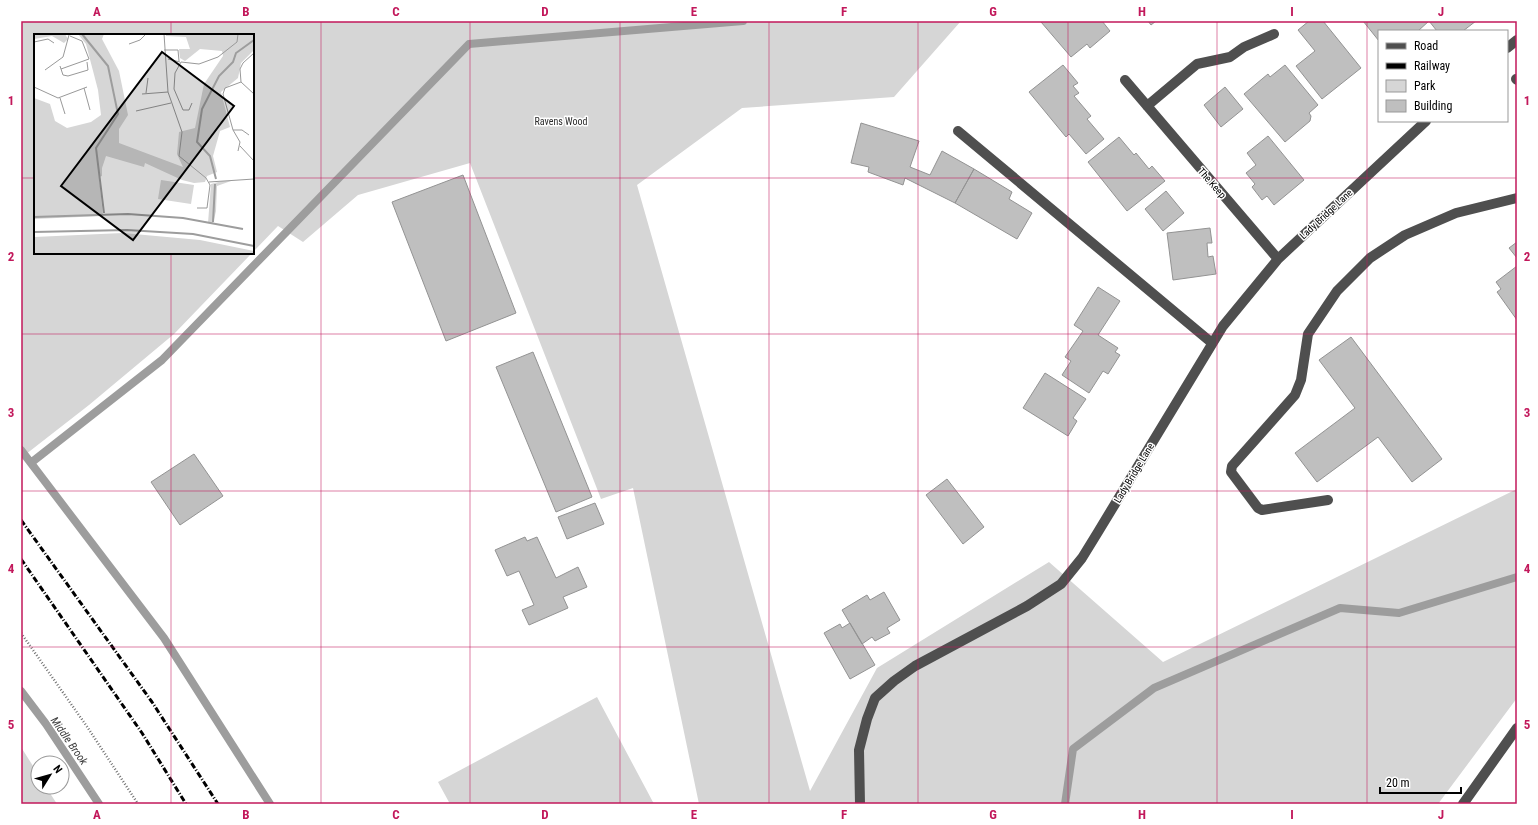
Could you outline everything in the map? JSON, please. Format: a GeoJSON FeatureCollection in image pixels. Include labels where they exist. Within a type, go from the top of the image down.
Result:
{"type":"FeatureCollection","features":[{"type":"Feature","properties":{"kind":"street"},"geometry":{"type":"LineString","coordinates":[[1147,106],[1197,64],[1230,57],[1244,47],[1274,34]]}},
{"type":"Feature","properties":{"kind":"street"},"geometry":{"type":"LineString","coordinates":[[1508,47],[1517,40]]}},
{"type":"Feature","properties":{"kind":"street","name":"The Keep"},"geometry":{"type":"LineString","coordinates":[[1125,80],[1278,259]]}},
{"type":"Feature","properties":{"kind":"street","name":"Lady Bridge Lane"},"geometry":{"type":"LineString","coordinates":[[860,804],[859,750],[867,719],[875,698],[894,681],[915,666],[1027,606],[1061,584],[1090,545],[1223,326],[1278,259],[1425,122]]}},
{"type":"Feature","properties":{"kind":"street"},"geometry":{"type":"LineString","coordinates":[[958,132],[1212,342]]}},
{"type":"Feature","properties":{"kind":"street"},"geometry":{"type":"LineString","coordinates":[[1328,500],[1262,510],[1258,508],[1231,472],[1232,466],[1295,395],[1300,380],[1308,334],[1338,290],[1376,254],[1405,235],[1456,213],[1517,198]]}},
{"type":"Feature","properties":{"kind":"street"},"geometry":{"type":"LineString","coordinates":[[1464,804],[1517,728]]}},
{"type":"Feature","properties":{"kind":"path"},"geometry":{"type":"LineString","coordinates":[[21,633],[88,728],[138,804]]}},
{"type":"Feature","properties":{"kind":"green space","name":"Ravens Wood"},"geometry":{"type":"Polygon","coordinates":[[[21,21],[961,21],[894,97],[742,108],[637,185],[810,791],[877,668],[1049,562],[1163,662],[1517,489],[1517,698],[1438,804],[699,804],[633,488],[601,499],[470,163],[358,195],[303,242],[278,226],[254,251],[254,34],[34,34],[34,254],[251,254],[174,334],[89,405],[21,458],[21,21]]]}},
{"type":"Feature","properties":{"kind":"green space"},"geometry":{"type":"Polygon","coordinates":[[[597,697],[654,804],[450,804],[438,782],[597,697]]]}},
{"type":"Feature","properties":{"kind":"green space"},"geometry":{"type":"Polygon","coordinates":[[[21,747],[30,761],[30,795],[51,795],[57,804],[21,804],[21,747]]]}},
{"type":"Feature","properties":{"kind":"building"},"geometry":{"type":"Polygon","coordinates":[[[1102,21],[1110,31],[1090,48],[1087,44],[1071,57],[1041,22],[1102,21]]]}},
{"type":"Feature","properties":{"kind":"building"},"geometry":{"type":"Polygon","coordinates":[[[1148,21],[1156,21],[1151,25],[1148,21]]]}},
{"type":"Feature","properties":{"kind":"building"},"geometry":{"type":"Polygon","coordinates":[[[1309,21],[1323,21],[1361,68],[1322,99],[1296,66],[1315,51],[1298,30],[1309,21]]]}},
{"type":"Feature","properties":{"kind":"building"},"geometry":{"type":"Polygon","coordinates":[[[1363,21],[1429,21],[1419,30],[1378,30],[1378,40],[1363,21]]]}},
{"type":"Feature","properties":{"kind":"building"},"geometry":{"type":"Polygon","coordinates":[[[1429,21],[1476,21],[1464,30],[1436,30],[1429,21]]]}},
{"type":"Feature","properties":{"kind":"building"},"geometry":{"type":"Polygon","coordinates":[[[1063,65],[1078,83],[1073,86],[1079,93],[1074,96],[1091,116],[1087,119],[1104,139],[1086,154],[1069,134],[1066,137],[1029,92],[1063,65]]]}},
{"type":"Feature","properties":{"kind":"building"},"geometry":{"type":"Polygon","coordinates":[[[1285,65],[1318,105],[1309,113],[1311,116],[1310,121],[1285,142],[1244,94],[1268,74],[1270,77],[1285,65]]]}},
{"type":"Feature","properties":{"kind":"building"},"geometry":{"type":"Polygon","coordinates":[[[1225,87],[1243,109],[1221,127],[1204,105],[1225,87]]]}},
{"type":"Feature","properties":{"kind":"building"},"geometry":{"type":"Polygon","coordinates":[[[861,123],[919,141],[910,167],[930,175],[942,151],[974,169],[955,203],[905,178],[903,185],[868,172],[869,167],[851,163],[861,123]]]}},
{"type":"Feature","properties":{"kind":"building"},"geometry":{"type":"Polygon","coordinates":[[[1268,136],[1304,180],[1274,205],[1267,196],[1262,200],[1252,187],[1255,184],[1246,173],[1256,165],[1247,153],[1268,136]]]}},
{"type":"Feature","properties":{"kind":"building"},"geometry":{"type":"Polygon","coordinates":[[[1119,137],[1134,155],[1136,153],[1149,169],[1152,166],[1165,181],[1127,211],[1088,162],[1119,137]]]}},
{"type":"Feature","properties":{"kind":"building"},"geometry":{"type":"Polygon","coordinates":[[[974,169],[1012,192],[1009,199],[1032,213],[1017,239],[955,203],[974,169]]]}},
{"type":"Feature","properties":{"kind":"building"},"geometry":{"type":"Polygon","coordinates":[[[463,175],[516,313],[446,341],[392,202],[463,175]]]}},
{"type":"Feature","properties":{"kind":"building"},"geometry":{"type":"Polygon","coordinates":[[[1166,191],[1184,213],[1163,231],[1145,209],[1166,191]]]}},
{"type":"Feature","properties":{"kind":"building"},"geometry":{"type":"Polygon","coordinates":[[[1210,228],[1212,243],[1207,243],[1208,257],[1213,256],[1216,274],[1173,280],[1167,233],[1210,228]]]}},
{"type":"Feature","properties":{"kind":"building"},"geometry":{"type":"Polygon","coordinates":[[[1517,242],[1517,258],[1509,248],[1517,242]]]}},
{"type":"Feature","properties":{"kind":"building"},"geometry":{"type":"Polygon","coordinates":[[[1517,266],[1517,320],[1497,292],[1501,289],[1496,282],[1517,266]]]}},
{"type":"Feature","properties":{"kind":"building"},"geometry":{"type":"Polygon","coordinates":[[[1098,287],[1120,301],[1098,335],[1118,348],[1115,352],[1120,355],[1108,374],[1103,371],[1089,393],[1062,375],[1071,361],[1065,357],[1083,331],[1074,325],[1098,287]]]}},
{"type":"Feature","properties":{"kind":"building"},"geometry":{"type":"Polygon","coordinates":[[[1351,337],[1442,459],[1412,482],[1378,437],[1317,482],[1295,453],[1355,408],[1319,360],[1351,337]]]}},
{"type":"Feature","properties":{"kind":"building"},"geometry":{"type":"Polygon","coordinates":[[[533,352],[592,497],[556,512],[496,367],[533,352]]]}},
{"type":"Feature","properties":{"kind":"building"},"geometry":{"type":"Polygon","coordinates":[[[1045,373],[1086,399],[1073,418],[1077,421],[1068,436],[1023,408],[1045,373]]]}},
{"type":"Feature","properties":{"kind":"building"},"geometry":{"type":"Polygon","coordinates":[[[194,454],[223,496],[180,525],[151,482],[194,454]]]}},
{"type":"Feature","properties":{"kind":"building"},"geometry":{"type":"Polygon","coordinates":[[[947,479],[984,527],[963,544],[926,495],[947,479]]]}},
{"type":"Feature","properties":{"kind":"building"},"geometry":{"type":"Polygon","coordinates":[[[595,503],[604,524],[567,539],[558,517],[595,503]]]}},
{"type":"Feature","properties":{"kind":"building"},"geometry":{"type":"Polygon","coordinates":[[[525,537],[527,541],[537,537],[556,578],[578,567],[587,587],[563,597],[568,608],[529,625],[522,610],[534,605],[519,571],[507,576],[495,550],[525,537]]]}},
{"type":"Feature","properties":{"kind":"building"},"geometry":{"type":"Polygon","coordinates":[[[884,592],[900,620],[887,628],[890,633],[875,641],[872,637],[862,644],[842,610],[867,595],[870,600],[884,592]]]}},
{"type":"Feature","properties":{"kind":"building"},"geometry":{"type":"Polygon","coordinates":[[[850,623],[875,665],[850,679],[824,633],[840,624],[842,628],[850,623]]]}},
{"type":"Feature","properties":{"kind":"waterway"},"geometry":{"type":"LineString","coordinates":[[32,462],[162,360],[469,44],[743,21]]}},
{"type":"Feature","properties":{"kind":"waterway"},"geometry":{"type":"LineString","coordinates":[[21,450],[164,638],[270,804]]}},
{"type":"Feature","properties":{"kind":"waterway"},"geometry":{"type":"LineString","coordinates":[[1065,804],[1073,749],[1154,688],[1340,608],[1399,613],[1517,577]]}},
{"type":"Feature","properties":{"kind":"waterway","name":"Middle Brook"},"geometry":{"type":"LineString","coordinates":[[21,691],[46,724],[99,804]]}},
{"type":"Feature","properties":{"kind":"railway"},"geometry":{"type":"LineString","coordinates":[[21,520],[152,702],[218,804]]}},
{"type":"Feature","properties":{"kind":"railway"},"geometry":{"type":"LineString","coordinates":[[21,559],[142,733],[186,804]]}}]}
